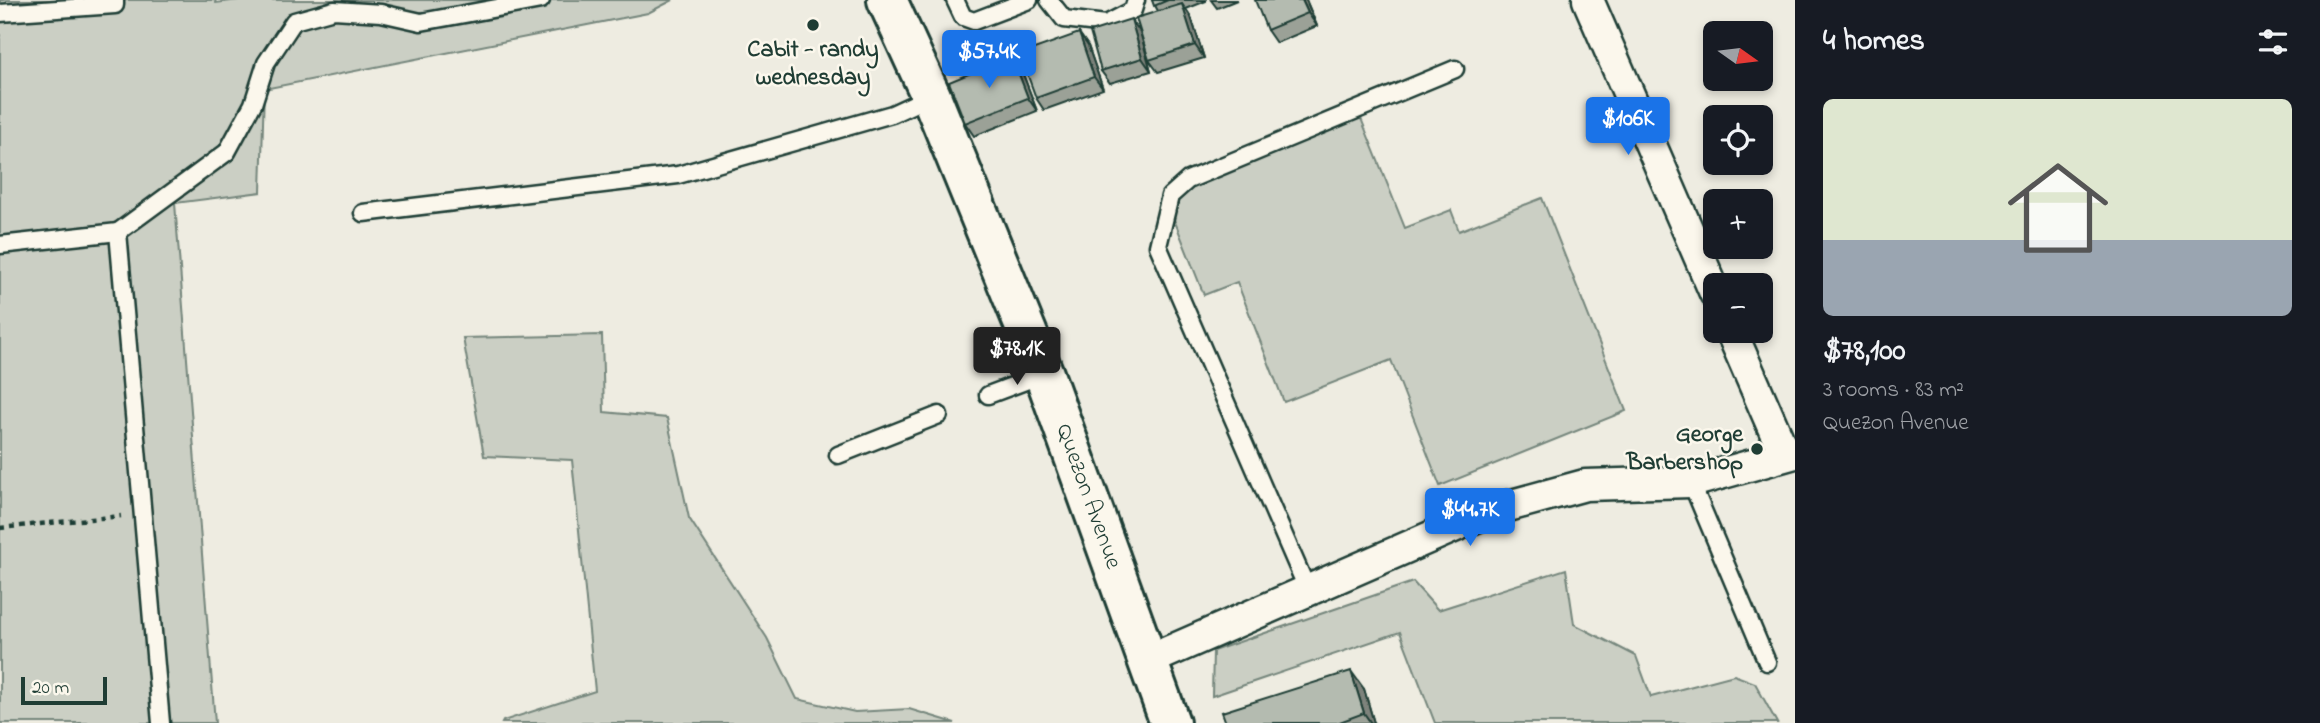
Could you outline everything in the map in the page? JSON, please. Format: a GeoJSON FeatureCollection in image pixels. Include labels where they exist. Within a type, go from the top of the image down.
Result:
{"type":"FeatureCollection","features":[{"type":"Feature","properties":{"kind":"main road","name":"Quezon Avenue"},"geometry":{"type":"LineString","coordinates":[[887,0],[931,96],[1044,374],[1170,723]]}},
{"type":"Feature","properties":{"kind":"street"},"geometry":{"type":"LineString","coordinates":[[1588,0],[1706,273]]}},
{"type":"Feature","properties":{"kind":"street"},"geometry":{"type":"LineString","coordinates":[[1147,661],[1309,593],[1490,511],[1585,485],[1691,482],[1790,454],[1737,343]]}},
{"type":"Feature","properties":{"kind":"lane"},"geometry":{"type":"LineString","coordinates":[[0,13],[114,5],[115,0]]}},
{"type":"Feature","properties":{"kind":"lane"},"geometry":{"type":"LineString","coordinates":[[0,245],[118,232],[227,152],[253,104],[267,63],[294,21],[334,10],[381,13],[421,22],[541,0]]}},
{"type":"Feature","properties":{"kind":"lane"},"geometry":{"type":"LineString","coordinates":[[955,0],[963,17],[974,21],[1029,0]]}},
{"type":"Feature","properties":{"kind":"lane"},"geometry":{"type":"LineString","coordinates":[[1049,0],[1064,19],[1106,24],[1133,10],[1136,0]]}},
{"type":"Feature","properties":{"kind":"lane"},"geometry":{"type":"LineString","coordinates":[[1309,593],[1158,246],[1170,196],[1188,180],[1455,69]]}},
{"type":"Feature","properties":{"kind":"lane"},"geometry":{"type":"LineString","coordinates":[[363,213],[678,175],[892,114],[931,96]]}},
{"type":"Feature","properties":{"kind":"lane"},"geometry":{"type":"LineString","coordinates":[[118,232],[161,723]]}},
{"type":"Feature","properties":{"kind":"lane"},"geometry":{"type":"LineString","coordinates":[[988,395],[1044,374]]}},
{"type":"Feature","properties":{"kind":"lane"},"geometry":{"type":"LineString","coordinates":[[838,455],[939,415]]}},
{"type":"Feature","properties":{"kind":"lane"},"geometry":{"type":"LineString","coordinates":[[1691,482],[1767,662]]}},
{"type":"Feature","properties":{"kind":"path"},"geometry":{"type":"LineString","coordinates":[[0,528],[143,514]]}},
{"type":"Feature","properties":{"kind":"shaded area"},"geometry":{"type":"Polygon","coordinates":[[[0,0],[215,0],[216,3],[239,0],[673,0],[648,13],[264,89],[261,192],[175,203],[215,723],[0,723],[0,0]]]}},
{"type":"Feature","properties":{"kind":"shaded area"},"geometry":{"type":"Polygon","coordinates":[[[1360,116],[1405,228],[1451,210],[1459,231],[1542,198],[1626,411],[1440,486],[1391,360],[1284,402],[1237,282],[1204,295],[1164,194],[1360,116]]]}},
{"type":"Feature","properties":{"kind":"shaded area"},"geometry":{"type":"Polygon","coordinates":[[[602,335],[604,412],[667,418],[689,518],[767,638],[797,699],[855,712],[909,709],[955,723],[502,723],[595,691],[572,460],[484,456],[463,338],[602,335]]]}},
{"type":"Feature","properties":{"kind":"shaded area"},"geometry":{"type":"Polygon","coordinates":[[[1566,569],[1574,624],[1636,656],[1651,697],[1734,675],[1755,683],[1777,723],[1435,723],[1400,632],[1212,696],[1213,651],[1413,582],[1438,610],[1566,569]]]}},
{"type":"Feature","properties":{"kind":"building"},"geometry":{"type":"Polygon","coordinates":[[[1152,0],[1168,0],[1154,6],[1152,0]]]}},
{"type":"Feature","properties":{"kind":"building"},"geometry":{"type":"Polygon","coordinates":[[[1255,0],[1302,0],[1308,13],[1267,30],[1255,0]]]}},
{"type":"Feature","properties":{"kind":"building"},"geometry":{"type":"Polygon","coordinates":[[[1182,4],[1195,45],[1149,60],[1136,18],[1182,4]]]}},
{"type":"Feature","properties":{"kind":"building"},"geometry":{"type":"Polygon","coordinates":[[[1131,19],[1142,58],[1101,71],[1090,32],[1131,19]]]}},
{"type":"Feature","properties":{"kind":"building"},"geometry":{"type":"Polygon","coordinates":[[[1079,33],[1094,77],[1036,98],[1020,54],[1079,33]]]}},
{"type":"Feature","properties":{"kind":"building"},"geometry":{"type":"Polygon","coordinates":[[[1012,56],[1028,98],[965,123],[949,82],[1012,56]]]}},
{"type":"Feature","properties":{"kind":"building"},"geometry":{"type":"Polygon","coordinates":[[[1351,671],[1364,713],[1337,723],[1226,723],[1222,712],[1351,671]]]}},
{"type":"Feature","properties":{"kind":"place","name":"Cabit - randy wednesday"},"geometry":{"type":"Point","coordinates":[813,25]}},
{"type":"Feature","properties":{"kind":"place","name":"George Barbershop"},"geometry":{"type":"Point","coordinates":[1757,449]}}]}
